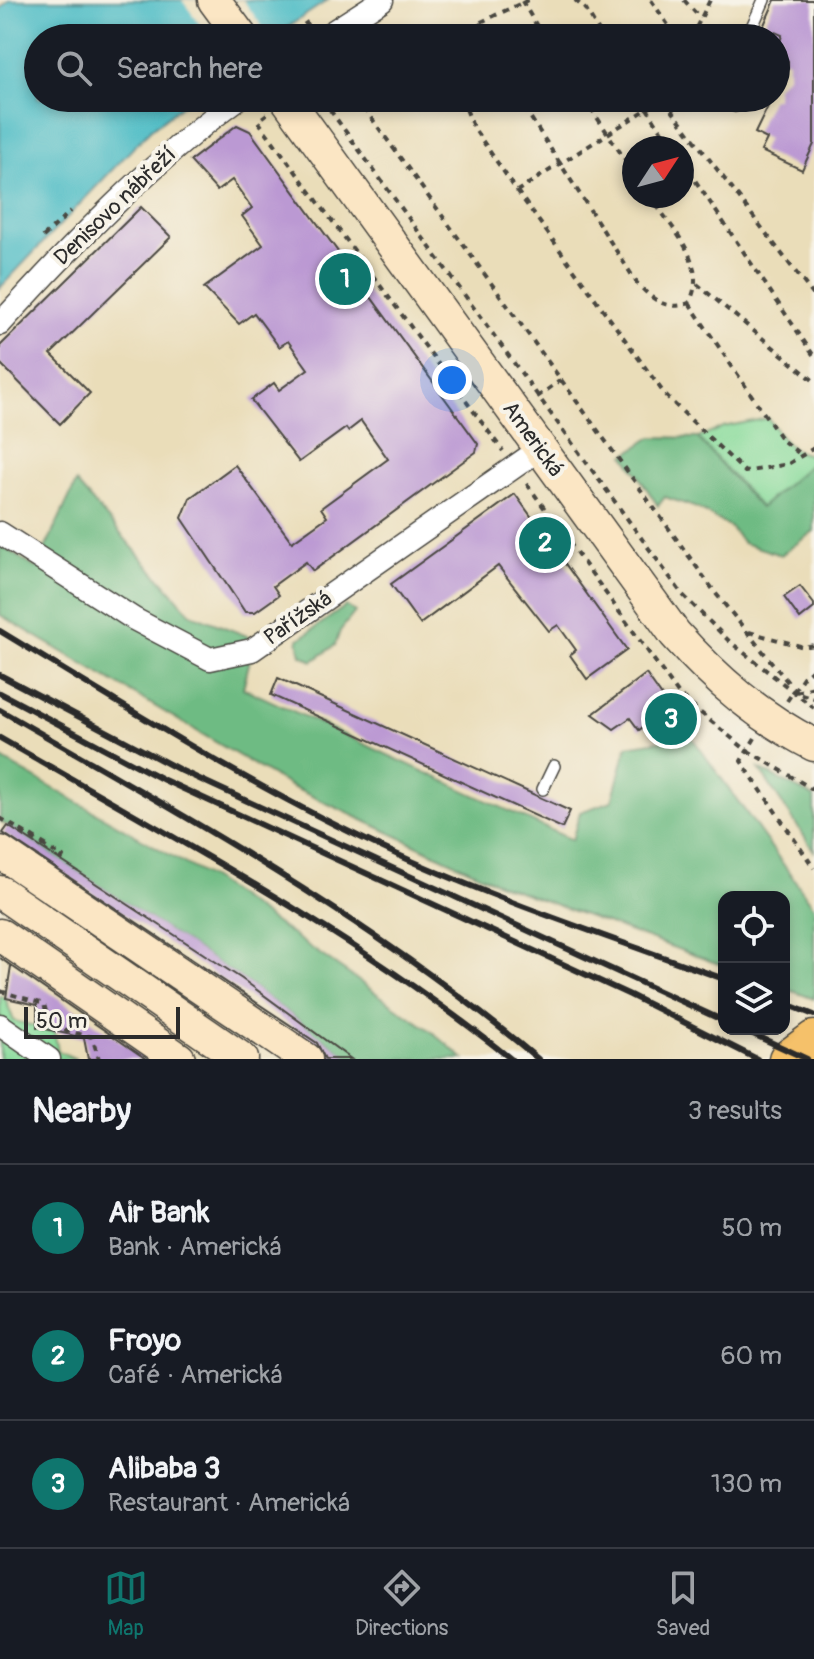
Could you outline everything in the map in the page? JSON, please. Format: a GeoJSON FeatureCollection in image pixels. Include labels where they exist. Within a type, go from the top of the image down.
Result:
{"type":"FeatureCollection","features":[{"type":"Feature","properties":{"kind":"main road"},"geometry":{"type":"LineString","coordinates":[[787,1059],[814,1039]]}},
{"type":"Feature","properties":{"kind":"street"},"geometry":{"type":"LineString","coordinates":[[214,0],[232,24]]}},
{"type":"Feature","properties":{"kind":"street"},"geometry":{"type":"LineString","coordinates":[[345,24],[382,0]]}},
{"type":"Feature","properties":{"kind":"street","name":"Denisovo nábřeží"},"geometry":{"type":"LineString","coordinates":[[0,324],[66,251],[183,141],[221,112]]}},
{"type":"Feature","properties":{"kind":"street","name":"Americká"},"geometry":{"type":"LineString","coordinates":[[296,112],[675,634],[705,668],[768,721],[814,745]]}},
{"type":"Feature","properties":{"kind":"street","name":"Pařížská"},"geometry":{"type":"LineString","coordinates":[[0,533],[134,619],[210,659],[252,650],[540,449]]}},
{"type":"Feature","properties":{"kind":"street"},"geometry":{"type":"LineString","coordinates":[[1,831],[306,1059]]}},
{"type":"Feature","properties":{"kind":"street"},"geometry":{"type":"LineString","coordinates":[[0,892],[242,1059]]}},
{"type":"Feature","properties":{"kind":"street"},"geometry":{"type":"LineString","coordinates":[[0,935],[179,1059]]}},
{"type":"Feature","properties":{"kind":"street"},"geometry":{"type":"LineString","coordinates":[[0,1025],[49,1059]]}},
{"type":"Feature","properties":{"kind":"lane"},"geometry":{"type":"LineString","coordinates":[[753,24],[764,0]]}},
{"type":"Feature","properties":{"kind":"lane"},"geometry":{"type":"LineString","coordinates":[[543,789],[554,766]]}},
{"type":"Feature","properties":{"kind":"path"},"geometry":{"type":"LineString","coordinates":[[575,0],[594,24]]}},
{"type":"Feature","properties":{"kind":"path"},"geometry":{"type":"LineString","coordinates":[[651,0],[667,24]]}},
{"type":"Feature","properties":{"kind":"path"},"geometry":{"type":"LineString","coordinates":[[684,0],[700,18]]}},
{"type":"Feature","properties":{"kind":"path"},"geometry":{"type":"LineString","coordinates":[[697,24],[710,0]]}},
{"type":"Feature","properties":{"kind":"path"},"geometry":{"type":"LineString","coordinates":[[479,24],[525,1],[537,24]]}},
{"type":"Feature","properties":{"kind":"path"},"geometry":{"type":"LineString","coordinates":[[331,112],[682,594],[729,641],[814,708]]}},
{"type":"Feature","properties":{"kind":"path"},"geometry":{"type":"LineString","coordinates":[[367,112],[746,631],[796,692],[814,698]]}},
{"type":"Feature","properties":{"kind":"path"},"geometry":{"type":"LineString","coordinates":[[467,112],[473,127],[517,191],[666,396],[710,442],[745,472],[788,464],[814,448]]}},
{"type":"Feature","properties":{"kind":"path"},"geometry":{"type":"LineString","coordinates":[[526,112],[558,166],[653,301],[677,307],[689,303],[697,284],[693,260],[658,208]]}},
{"type":"Feature","properties":{"kind":"path"},"geometry":{"type":"LineString","coordinates":[[593,112],[622,155]]}},
{"type":"Feature","properties":{"kind":"path"},"geometry":{"type":"LineString","coordinates":[[517,191],[642,112]]}},
{"type":"Feature","properties":{"kind":"path"},"geometry":{"type":"LineString","coordinates":[[649,112],[665,136]]}},
{"type":"Feature","properties":{"kind":"path"},"geometry":{"type":"LineString","coordinates":[[674,112],[814,296]]}},
{"type":"Feature","properties":{"kind":"path"},"geometry":{"type":"LineString","coordinates":[[258,121],[500,448]]}},
{"type":"Feature","properties":{"kind":"path"},"geometry":{"type":"LineString","coordinates":[[694,179],[814,356]]}},
{"type":"Feature","properties":{"kind":"path"},"geometry":{"type":"LineString","coordinates":[[43,237],[69,209],[71,211]]}},
{"type":"Feature","properties":{"kind":"path"},"geometry":{"type":"LineString","coordinates":[[697,284],[814,381]]}},
{"type":"Feature","properties":{"kind":"path"},"geometry":{"type":"LineString","coordinates":[[689,303],[782,440],[802,455]]}},
{"type":"Feature","properties":{"kind":"path"},"geometry":{"type":"LineString","coordinates":[[526,483],[680,696],[745,749],[814,790]]}},
{"type":"Feature","properties":{"kind":"path"},"geometry":{"type":"LineString","coordinates":[[746,631],[804,647],[814,645]]}},
{"type":"Feature","properties":{"kind":"path"},"geometry":{"type":"LineString","coordinates":[[796,692],[803,677],[814,668]]}},
{"type":"Feature","properties":{"kind":"path"},"geometry":{"type":"LineString","coordinates":[[796,692],[814,687]]}},
{"type":"Feature","properties":{"kind":"path"},"geometry":{"type":"LineString","coordinates":[[745,749],[741,761],[814,868]]}},
{"type":"Feature","properties":{"kind":"path"},"geometry":{"type":"LineString","coordinates":[[1,831],[49,847],[46,851]]}},
{"type":"Feature","properties":{"kind":"path"},"geometry":{"type":"LineString","coordinates":[[1,831],[63,857]]}},
{"type":"Feature","properties":{"kind":"path"},"geometry":{"type":"LineString","coordinates":[[0,991],[44,1004],[50,1027],[92,1037],[99,1059]]}},
{"type":"Feature","properties":{"kind":"green space"},"geometry":{"type":"Polygon","coordinates":[[[768,418],[787,443],[799,452],[814,455],[814,461],[761,508],[698,438],[723,427],[768,418]]]}},
{"type":"Feature","properties":{"kind":"green space"},"geometry":{"type":"Polygon","coordinates":[[[652,437],[698,438],[760,508],[814,461],[814,531],[781,555],[743,543],[730,527],[697,508],[665,497],[658,506],[625,455],[652,437]]]}},
{"type":"Feature","properties":{"kind":"green space"},"geometry":{"type":"Polygon","coordinates":[[[76,483],[191,614],[255,639],[243,688],[572,840],[580,812],[612,801],[627,746],[691,736],[814,907],[814,999],[790,990],[790,891],[718,891],[718,964],[502,885],[290,786],[0,615],[0,545],[36,568],[76,483]]]}},
{"type":"Feature","properties":{"kind":"green space"},"geometry":{"type":"Polygon","coordinates":[[[346,606],[355,612],[340,631],[335,645],[313,661],[301,655],[298,640],[346,606]]]}},
{"type":"Feature","properties":{"kind":"green space"},"geometry":{"type":"Polygon","coordinates":[[[0,758],[212,879],[435,1034],[464,1059],[351,1059],[242,979],[0,821],[0,758]]]}},
{"type":"Feature","properties":{"kind":"green space"},"geometry":{"type":"Polygon","coordinates":[[[759,769],[814,797],[814,851],[759,769]]]}},
{"type":"Feature","properties":{"kind":"green space"},"geometry":{"type":"Polygon","coordinates":[[[0,996],[5,998],[14,1021],[54,1031],[58,1051],[76,1059],[0,1059],[0,996]]]}},
{"type":"Feature","properties":{"kind":"water"},"geometry":{"type":"Polygon","coordinates":[[[9,0],[328,0],[292,24],[24,24],[24,112],[173,112],[150,130],[0,288],[0,9],[9,0]]]}},
{"type":"Feature","properties":{"kind":"pier"},"geometry":{"type":"Polygon","coordinates":[[[182,0],[243,0],[260,24],[200,24],[182,0]]]}},
{"type":"Feature","properties":{"kind":"building"},"geometry":{"type":"Polygon","coordinates":[[[775,0],[814,0],[814,144],[802,170],[761,151],[767,139],[755,133],[765,112],[790,112],[790,24],[764,24],[775,0]]]}},
{"type":"Feature","properties":{"kind":"building"},"geometry":{"type":"Polygon","coordinates":[[[237,125],[250,131],[478,444],[476,452],[313,571],[306,562],[273,586],[279,595],[255,612],[245,612],[182,518],[190,498],[235,465],[292,542],[327,517],[321,508],[388,459],[361,421],[348,431],[346,428],[299,462],[251,400],[274,383],[279,390],[308,369],[288,341],[279,347],[254,313],[239,324],[204,288],[263,245],[242,216],[252,208],[232,180],[217,191],[190,161],[237,125]]]}},
{"type":"Feature","properties":{"kind":"building"},"geometry":{"type":"Polygon","coordinates":[[[141,207],[171,237],[51,354],[90,393],[60,424],[0,363],[0,346],[141,207]]]}},
{"type":"Feature","properties":{"kind":"building"},"geometry":{"type":"Polygon","coordinates":[[[515,494],[627,650],[587,679],[570,655],[576,650],[558,625],[549,631],[498,566],[420,624],[391,584],[515,494]]]}},
{"type":"Feature","properties":{"kind":"building"},"geometry":{"type":"Polygon","coordinates":[[[800,586],[814,608],[800,619],[784,597],[800,586]]]}},
{"type":"Feature","properties":{"kind":"building"},"geometry":{"type":"Polygon","coordinates":[[[646,674],[670,708],[639,730],[630,718],[614,729],[593,714],[646,674]]]}},
{"type":"Feature","properties":{"kind":"building"},"geometry":{"type":"Polygon","coordinates":[[[278,678],[570,811],[562,828],[271,695],[278,678]]]}},
{"type":"Feature","properties":{"kind":"building"},"geometry":{"type":"Polygon","coordinates":[[[8,826],[242,979],[351,1059],[325,1059],[317,1043],[3,833],[8,826]]]}},
{"type":"Feature","properties":{"kind":"building"},"geometry":{"type":"Polygon","coordinates":[[[0,958],[146,1059],[88,1059],[84,1038],[37,1027],[37,1005],[6,998],[11,966],[0,958]]]}},
{"type":"Feature","properties":{"kind":"railway"},"geometry":{"type":"LineString","coordinates":[[0,631],[195,748],[345,830],[476,888],[718,977]]}},
{"type":"Feature","properties":{"kind":"railway"},"geometry":{"type":"LineString","coordinates":[[0,675],[182,771],[718,1018]]}},
{"type":"Feature","properties":{"kind":"railway"},"geometry":{"type":"LineString","coordinates":[[0,693],[164,780],[630,995],[757,1059]]}},
{"type":"Feature","properties":{"kind":"railway"},"geometry":{"type":"LineString","coordinates":[[0,710],[209,831],[345,916],[475,1008],[538,1059]]}},
{"type":"Feature","properties":{"kind":"railway"},"geometry":{"type":"LineString","coordinates":[[0,738],[197,850],[326,928],[451,1013],[511,1059]]}},
{"type":"Feature","properties":{"kind":"railway"},"geometry":{"type":"LineString","coordinates":[[790,1005],[814,1015]]}},
{"type":"Feature","properties":{"kind":"railway"},"geometry":{"type":"LineString","coordinates":[[755,1035],[807,1059]]}},
{"type":"Feature","properties":{"kind":"place","name":"Air Bank"},"geometry":{"type":"Point","coordinates":[345,279]}},
{"type":"Feature","properties":{"kind":"place","name":"Froyo"},"geometry":{"type":"Point","coordinates":[545,543]}},
{"type":"Feature","properties":{"kind":"place","name":"Alibaba 3"},"geometry":{"type":"Point","coordinates":[671,719]}}]}
